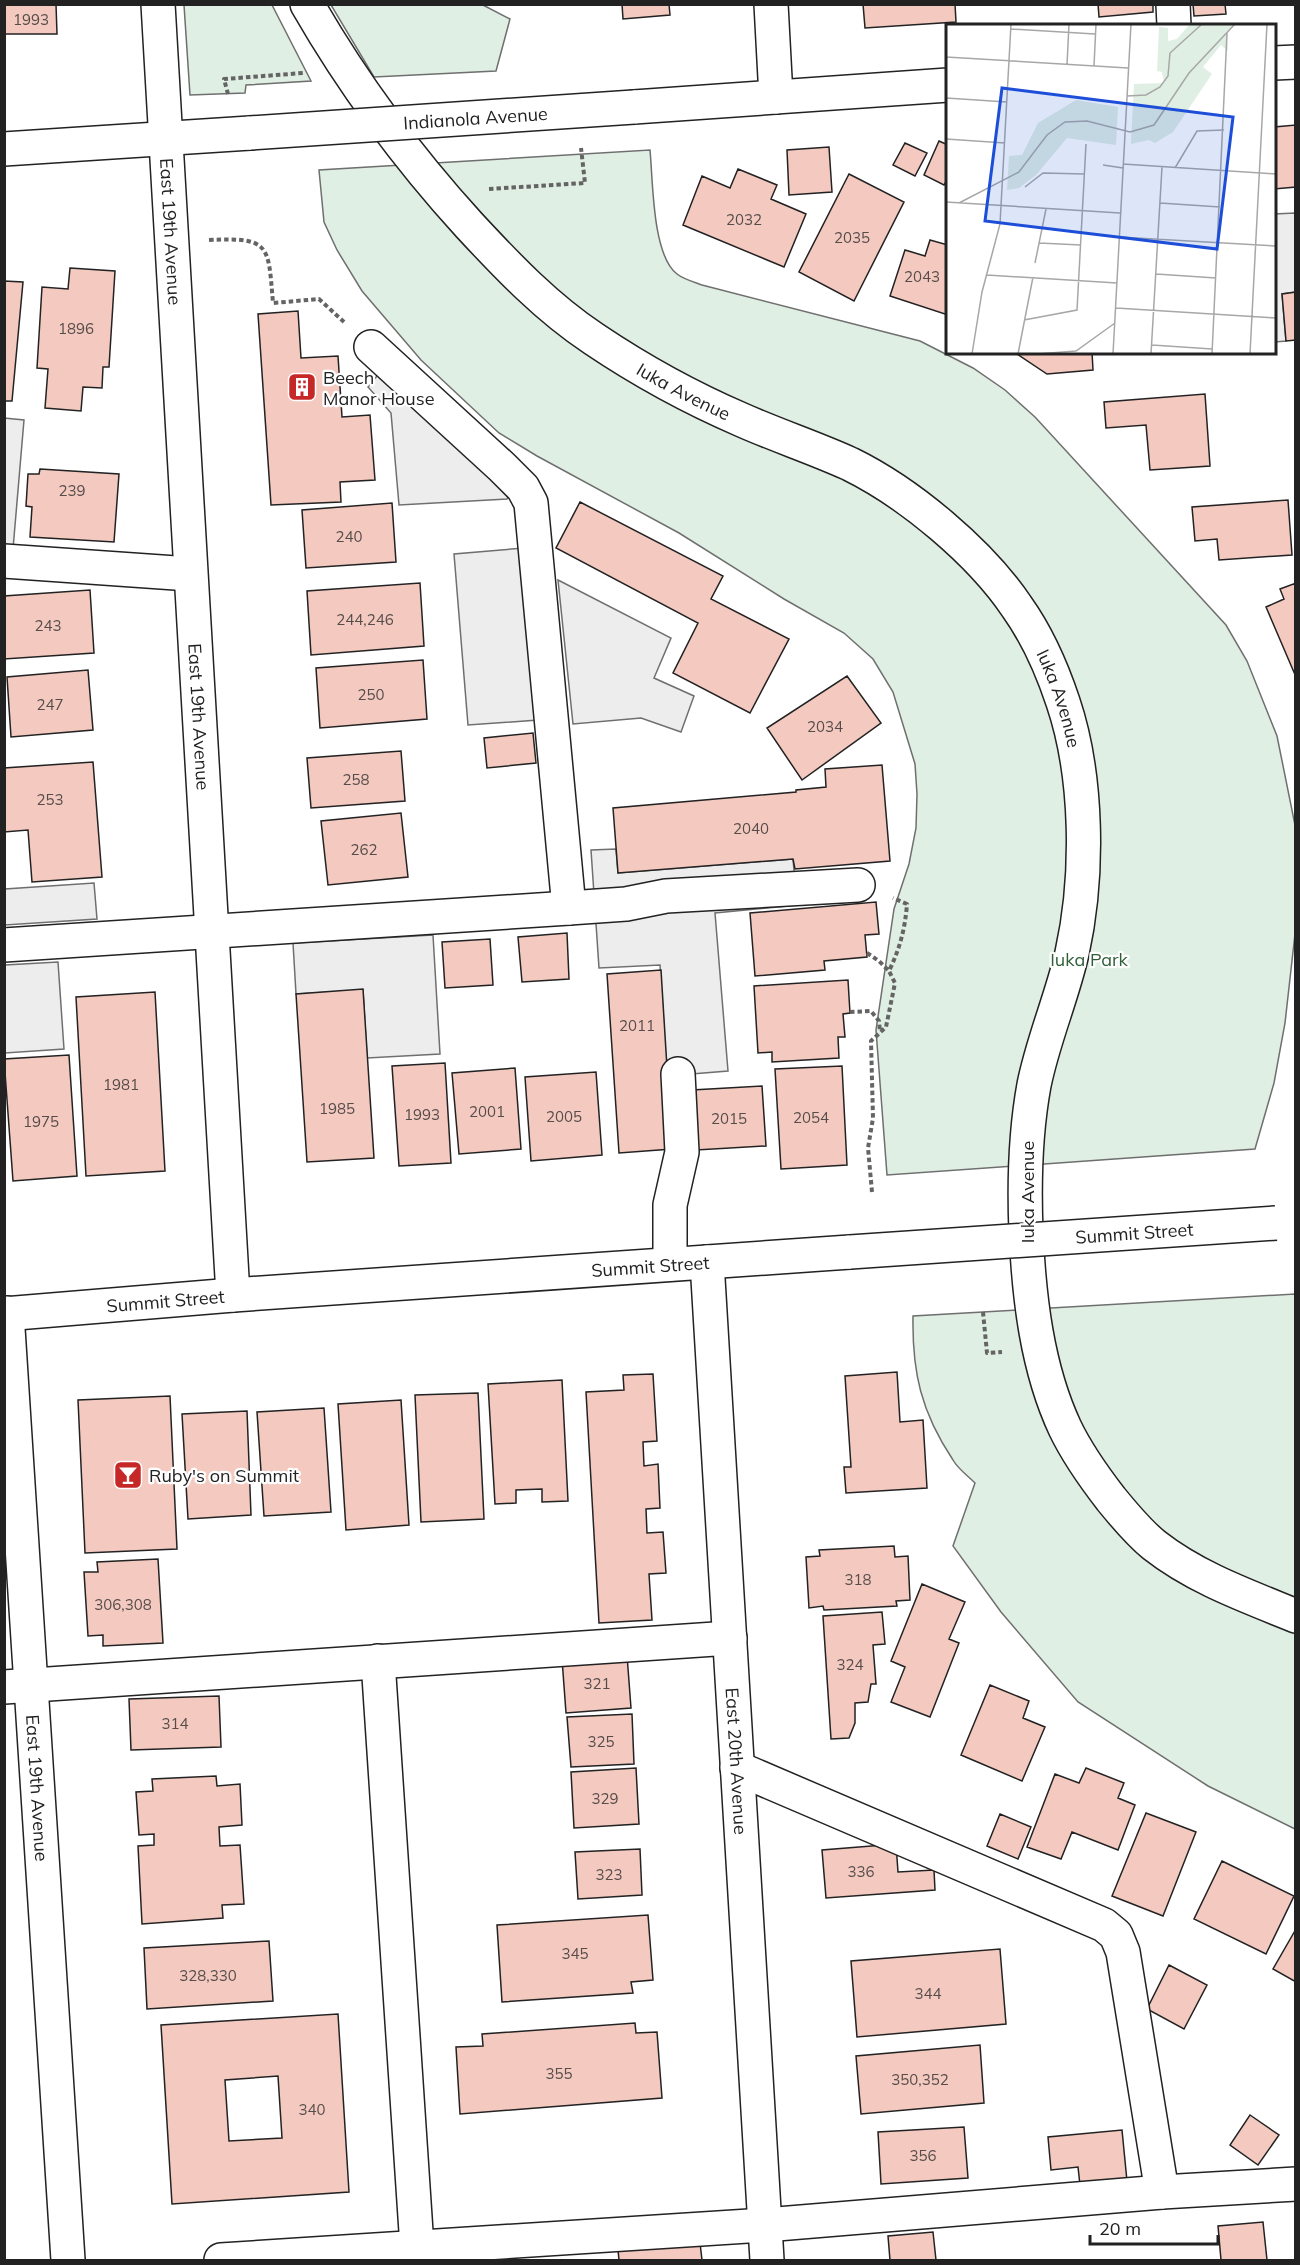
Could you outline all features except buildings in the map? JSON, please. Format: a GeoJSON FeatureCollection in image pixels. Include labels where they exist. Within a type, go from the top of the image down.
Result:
{"type":"FeatureCollection","features":[{"type":"Feature","properties":{"kind":"street","name":"East 19th Avenue"},"geometry":{"type":"LineString","coordinates":[[158,4],[233,1295]]}},
{"type":"Feature","properties":{"kind":"street","name":"Iuka Avenue"},"geometry":{"type":"LineString","coordinates":[[307,4],[346,70],[400,146],[510,269],[592,338],[691,396],[742,420],[851,465],[898,492],[942,526],[978,560],[1017,606],[1045,657],[1064,705],[1077,756],[1083,806],[1079,910],[1072,954],[1035,1079],[1028,1125],[1024,1191],[1028,1266],[1039,1348],[1044,1367],[1066,1430],[1094,1477],[1124,1516],[1154,1545],[1193,1570],[1233,1591],[1296,1616]]}},
{"type":"Feature","properties":{"kind":"street"},"geometry":{"type":"LineString","coordinates":[[771,4],[776,97]]}},
{"type":"Feature","properties":{"kind":"street"},"geometry":{"type":"LineString","coordinates":[[1173,4],[1174,24]]}},
{"type":"Feature","properties":{"kind":"street"},"geometry":{"type":"LineString","coordinates":[[1276,63],[1296,62]]}},
{"type":"Feature","properties":{"kind":"street","name":"Indianola Avenue"},"geometry":{"type":"LineString","coordinates":[[4,149],[165,140],[946,85]]}},
{"type":"Feature","properties":{"kind":"street"},"geometry":{"type":"LineString","coordinates":[[371,347],[502,467],[523,488],[531,503],[569,908]]}},
{"type":"Feature","properties":{"kind":"street"},"geometry":{"type":"LineString","coordinates":[[4,561],[190,574]]}},
{"type":"Feature","properties":{"kind":"street"},"geometry":{"type":"LineString","coordinates":[[4,945],[626,904],[666,896],[858,885]]}},
{"type":"Feature","properties":{"kind":"street"},"geometry":{"type":"LineString","coordinates":[[670,1264],[669,1205],[682,1152],[678,1074]]}},
{"type":"Feature","properties":{"kind":"street","name":"Summit Street"},"geometry":{"type":"LineString","coordinates":[[6,1313],[233,1295],[1286,1222]]}},
{"type":"Feature","properties":{"kind":"street","name":"East 20th Avenue"},"geometry":{"type":"LineString","coordinates":[[707,1262],[767,2260]]}},
{"type":"Feature","properties":{"kind":"street","name":"East 19th Avenue"},"geometry":{"type":"LineString","coordinates":[[6,1313],[18,1686],[68,2260]]}},
{"type":"Feature","properties":{"kind":"street"},"geometry":{"type":"LineString","coordinates":[[18,1686],[730,1638]]}},
{"type":"Feature","properties":{"kind":"street"},"geometry":{"type":"LineString","coordinates":[[378,1661],[417,2247]]}},
{"type":"Feature","properties":{"kind":"street"},"geometry":{"type":"LineString","coordinates":[[737,1768],[1104,1925],[1116,1935],[1123,1952],[1162,2192]]}},
{"type":"Feature","properties":{"kind":"street"},"geometry":{"type":"LineString","coordinates":[[221,2260],[765,2225],[1162,2192],[1296,2184]]}},
{"type":"Feature","properties":{"kind":"path"},"geometry":{"type":"LineString","coordinates":[[228,94],[224,79],[301,73]]}},
{"type":"Feature","properties":{"kind":"path"},"geometry":{"type":"LineString","coordinates":[[439,192],[585,183],[581,145]]}},
{"type":"Feature","properties":{"kind":"path"},"geometry":{"type":"LineString","coordinates":[[205,240],[240,238],[261,246],[270,261],[273,303],[319,299],[371,347]]}},
{"type":"Feature","properties":{"kind":"path"},"geometry":{"type":"LineString","coordinates":[[858,885],[907,904],[901,946],[889,971]]}},
{"type":"Feature","properties":{"kind":"path"},"geometry":{"type":"LineString","coordinates":[[867,953],[889,971],[895,983],[886,1027],[871,1041],[873,1118],[868,1148],[872,1192]]}},
{"type":"Feature","properties":{"kind":"path"},"geometry":{"type":"LineString","coordinates":[[850,1012],[871,1011],[879,1021],[880,1032]]}},
{"type":"Feature","properties":{"kind":"green space"},"geometry":{"type":"Polygon","coordinates":[[[184,5],[272,5],[311,81],[246,85],[245,93],[190,95],[184,5]]]}},
{"type":"Feature","properties":{"kind":"green space"},"geometry":{"type":"Polygon","coordinates":[[[331,5],[483,5],[510,19],[496,71],[374,77],[331,5]]]}},
{"type":"Feature","properties":{"kind":"green space","name":"Iuka Park"},"geometry":{"type":"Polygon","coordinates":[[[650,150],[658,234],[669,264],[677,274],[702,285],[920,341],[973,368],[1005,390],[1035,417],[1226,625],[1247,661],[1277,736],[1295,825],[1296,925],[1285,1023],[1274,1083],[1255,1149],[887,1175],[876,1030],[894,909],[909,864],[916,828],[917,794],[915,764],[893,692],[873,659],[844,633],[784,599],[679,533],[499,433],[421,360],[362,291],[337,250],[324,222],[319,170],[650,150]]]}},
{"type":"Feature","properties":{"kind":"green space"},"geometry":{"type":"Polygon","coordinates":[[[1295,1294],[1295,1829],[1208,1786],[1078,1702],[1001,1612],[953,1546],[975,1483],[955,1463],[926,1408],[914,1355],[913,1316],[1295,1294]]]}},
{"type":"Feature","properties":{"kind":"shaded area"},"geometry":{"type":"Polygon","coordinates":[[[1295,213],[1295,292],[1282,294],[1286,341],[1276,342],[1276,214],[1295,213]]]}},
{"type":"Feature","properties":{"kind":"shaded area"},"geometry":{"type":"Polygon","coordinates":[[[394,355],[520,465],[507,499],[399,505],[391,413],[368,387],[394,355]]]}},
{"type":"Feature","properties":{"kind":"shaded area"},"geometry":{"type":"Polygon","coordinates":[[[4,418],[24,420],[13,549],[5,548],[4,418]]]}},
{"type":"Feature","properties":{"kind":"shaded area"},"geometry":{"type":"Polygon","coordinates":[[[524,548],[538,720],[468,725],[454,554],[524,548]]]}},
{"type":"Feature","properties":{"kind":"shaded area"},"geometry":{"type":"Polygon","coordinates":[[[558,580],[671,638],[654,678],[694,696],[681,732],[641,718],[573,724],[558,580]]]}},
{"type":"Feature","properties":{"kind":"shaded area"},"geometry":{"type":"Polygon","coordinates":[[[616,849],[618,873],[793,859],[797,905],[715,913],[728,1071],[667,1076],[660,965],[599,968],[591,850],[616,849]]]}},
{"type":"Feature","properties":{"kind":"shaded area"},"geometry":{"type":"Polygon","coordinates":[[[94,883],[97,919],[5,925],[5,889],[94,883]]]}},
{"type":"Feature","properties":{"kind":"shaded area"},"geometry":{"type":"Polygon","coordinates":[[[433,935],[440,1054],[367,1058],[363,990],[296,994],[293,943],[433,935]]]}},
{"type":"Feature","properties":{"kind":"shaded area"},"geometry":{"type":"Polygon","coordinates":[[[58,962],[64,1049],[5,1053],[5,965],[58,962]]]}},
{"type":"Feature","properties":{"kind":"place","name":"Beech Manor House"},"geometry":{"type":"Point","coordinates":[302,387]}},
{"type":"Feature","properties":{"kind":"place","name":"Ruby's on Summit"},"geometry":{"type":"Point","coordinates":[128,1475]}}]}
